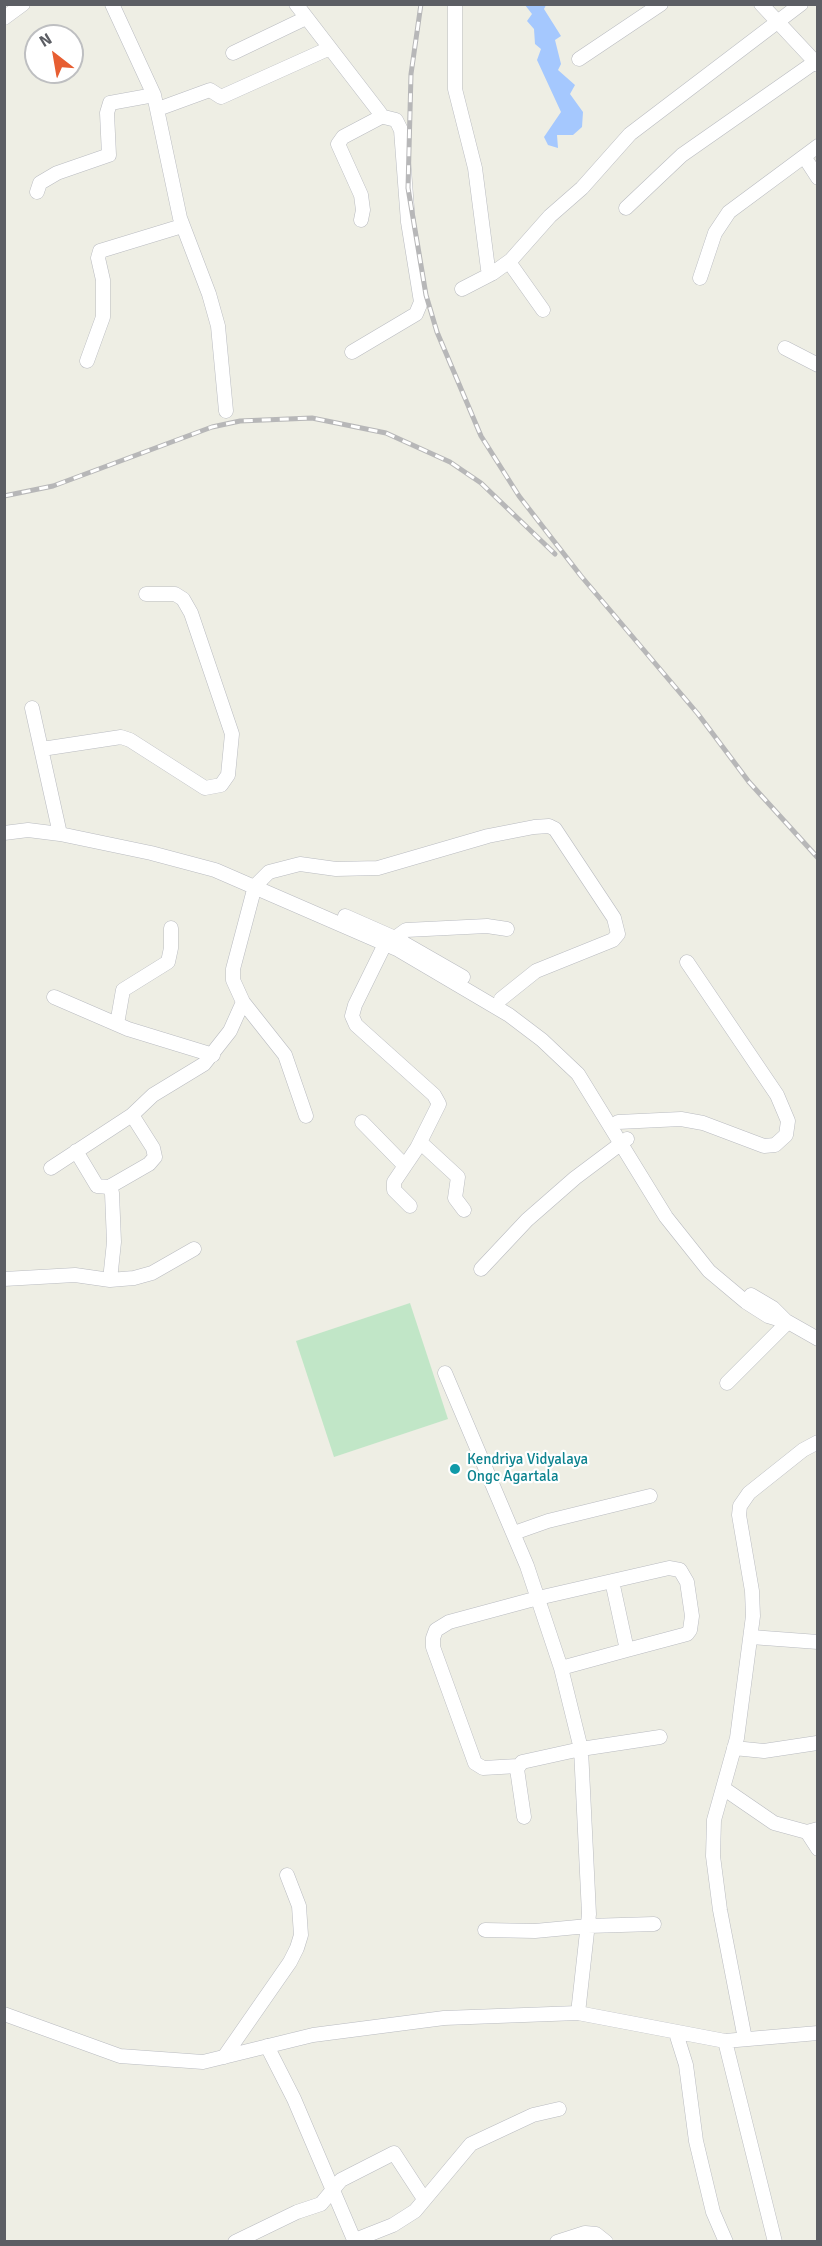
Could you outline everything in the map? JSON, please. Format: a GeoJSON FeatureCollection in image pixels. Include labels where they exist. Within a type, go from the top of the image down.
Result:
{"type":"FeatureCollection","features":[{"type":"Feature","properties":{"kind":"street"},"geometry":{"type":"LineString","coordinates":[[4,18],[23,4]]}},
{"type":"Feature","properties":{"kind":"street"},"geometry":{"type":"LineString","coordinates":[[112,4],[154,95],[158,109],[182,226],[209,294],[218,326],[226,411]]}},
{"type":"Feature","properties":{"kind":"street"},"geometry":{"type":"LineString","coordinates":[[296,4],[380,116],[396,120],[401,130],[408,222],[422,302],[416,314],[352,352]]}},
{"type":"Feature","properties":{"kind":"street"},"geometry":{"type":"LineString","coordinates":[[455,4],[456,89],[475,168],[488,269],[493,273]]}},
{"type":"Feature","properties":{"kind":"street"},"geometry":{"type":"LineString","coordinates":[[579,59],[661,4]]}},
{"type":"Feature","properties":{"kind":"street"},"geometry":{"type":"LineString","coordinates":[[626,208],[682,155],[816,64],[762,4]]}},
{"type":"Feature","properties":{"kind":"street"},"geometry":{"type":"LineString","coordinates":[[462,289],[509,262],[550,216],[587,183],[630,134],[801,4]]}},
{"type":"Feature","properties":{"kind":"street"},"geometry":{"type":"LineString","coordinates":[[233,53],[306,18]]}},
{"type":"Feature","properties":{"kind":"street"},"geometry":{"type":"LineString","coordinates":[[158,109],[210,90],[221,98],[330,48]]}},
{"type":"Feature","properties":{"kind":"street"},"geometry":{"type":"LineString","coordinates":[[38,192],[40,183],[57,173],[109,156],[107,113],[110,103],[154,95]]}},
{"type":"Feature","properties":{"kind":"street"},"geometry":{"type":"LineString","coordinates":[[361,220],[363,210],[361,195],[338,144],[346,134],[380,116]]}},
{"type":"Feature","properties":{"kind":"street"},"geometry":{"type":"LineString","coordinates":[[700,278],[715,233],[729,212],[805,158],[818,146]]}},
{"type":"Feature","properties":{"kind":"street"},"geometry":{"type":"LineString","coordinates":[[805,158],[818,177]]}},
{"type":"Feature","properties":{"kind":"street"},"geometry":{"type":"LineString","coordinates":[[87,361],[103,317],[103,280],[98,258],[100,251],[182,226]]}},
{"type":"Feature","properties":{"kind":"street"},"geometry":{"type":"LineString","coordinates":[[509,262],[543,310]]}},
{"type":"Feature","properties":{"kind":"street"},"geometry":{"type":"LineString","coordinates":[[785,348],[818,364]]}},
{"type":"Feature","properties":{"kind":"street"},"geometry":{"type":"LineString","coordinates":[[42,749],[121,737],[130,740],[205,788],[221,785],[228,775],[232,734],[191,613],[183,599],[175,594],[146,594]]}},
{"type":"Feature","properties":{"kind":"street"},"geometry":{"type":"LineString","coordinates":[[32,708],[60,834]]}},
{"type":"Feature","properties":{"kind":"street"},"geometry":{"type":"LineString","coordinates":[[306,1116],[285,1055],[235,989],[233,969],[255,886],[269,872],[284,866],[300,864],[336,868],[378,868],[488,836],[534,827],[549,826],[555,829],[614,918],[618,934],[613,940],[536,971],[501,999]]}},
{"type":"Feature","properties":{"kind":"street"},"geometry":{"type":"LineString","coordinates":[[4,833],[28,830],[60,834],[189,862],[255,886],[269,896],[394,943],[501,999],[512,1012],[570,1064],[624,1141],[678,1235],[709,1271],[746,1302],[768,1316],[788,1322],[818,1339]]}},
{"type":"Feature","properties":{"kind":"street"},"geometry":{"type":"LineString","coordinates":[[410,1206],[394,1190],[394,1182],[438,1109],[437,1099],[356,1025],[352,1016],[355,1005],[394,943],[406,930],[487,926],[507,929]]}},
{"type":"Feature","properties":{"kind":"street"},"geometry":{"type":"LineString","coordinates":[[117,1024],[123,990],[168,962],[171,928]]}},
{"type":"Feature","properties":{"kind":"street"},"geometry":{"type":"LineString","coordinates":[[394,943],[512,1012],[576,1058],[618,1122],[624,1141]]}},
{"type":"Feature","properties":{"kind":"street"},"geometry":{"type":"LineString","coordinates":[[618,1122],[681,1119],[703,1123],[764,1146],[775,1145],[786,1135],[788,1121],[777,1095],[687,962]]}},
{"type":"Feature","properties":{"kind":"street"},"geometry":{"type":"LineString","coordinates":[[54,997],[117,1024],[213,1055]]}},
{"type":"Feature","properties":{"kind":"street"},"geometry":{"type":"LineString","coordinates":[[51,1168],[132,1115],[153,1095],[197,1070],[213,1055],[230,1030],[243,1002]]}},
{"type":"Feature","properties":{"kind":"street"},"geometry":{"type":"LineString","coordinates":[[76,1151],[97,1186],[109,1187],[149,1164],[155,1157],[153,1148],[132,1115]]}},
{"type":"Feature","properties":{"kind":"street"},"geometry":{"type":"LineString","coordinates":[[362,1122],[405,1167]]}},
{"type":"Feature","properties":{"kind":"street"},"geometry":{"type":"LineString","coordinates":[[481,1269],[527,1220],[624,1141]]}},
{"type":"Feature","properties":{"kind":"street"},"geometry":{"type":"LineString","coordinates":[[420,1142],[458,1177],[455,1198],[464,1210]]}},
{"type":"Feature","properties":{"kind":"street"},"geometry":{"type":"LineString","coordinates":[[109,1187],[112,1195],[114,1230],[110,1280]]}},
{"type":"Feature","properties":{"kind":"street"},"geometry":{"type":"LineString","coordinates":[[4,1279],[75,1275],[110,1280],[152,1273],[194,1249]]}},
{"type":"Feature","properties":{"kind":"street"},"geometry":{"type":"LineString","coordinates":[[727,1383],[788,1322]]}},
{"type":"Feature","properties":{"kind":"street"},"geometry":{"type":"LineString","coordinates":[[445,1373],[514,1533],[538,1598],[561,1668],[581,1749],[588,1926],[578,2013]]}},
{"type":"Feature","properties":{"kind":"street"},"geometry":{"type":"LineString","coordinates":[[745,2039],[720,1910],[713,1856],[714,1820],[734,1748],[751,1637],[752,1591],[739,1515],[740,1506],[749,1493],[803,1450],[818,1442]]}},
{"type":"Feature","properties":{"kind":"street"},"geometry":{"type":"LineString","coordinates":[[514,1533],[548,1521],[650,1496]]}},
{"type":"Feature","properties":{"kind":"street"},"geometry":{"type":"LineString","coordinates":[[561,1668],[687,1634],[692,1616],[687,1582],[675,1568],[538,1598],[449,1622],[436,1630],[433,1638],[433,1647],[475,1763],[483,1768],[518,1766],[522,1762],[581,1749],[660,1737]]}},
{"type":"Feature","properties":{"kind":"street"},"geometry":{"type":"LineString","coordinates":[[612,1581],[627,1650]]}},
{"type":"Feature","properties":{"kind":"street"},"geometry":{"type":"LineString","coordinates":[[751,1637],[818,1642]]}},
{"type":"Feature","properties":{"kind":"street"},"geometry":{"type":"LineString","coordinates":[[734,1748],[764,1751],[817,1743]]}},
{"type":"Feature","properties":{"kind":"street"},"geometry":{"type":"LineString","coordinates":[[518,1766],[524,1817]]}},
{"type":"Feature","properties":{"kind":"street"},"geometry":{"type":"LineString","coordinates":[[723,1788],[774,1823],[812,1831],[818,1849]]}},
{"type":"Feature","properties":{"kind":"street"},"geometry":{"type":"LineString","coordinates":[[224,2057],[290,1962],[297,1948],[301,1935],[299,1906],[287,1875]]}},
{"type":"Feature","properties":{"kind":"street"},"geometry":{"type":"LineString","coordinates":[[485,1930],[535,1931],[588,1926],[654,1924]]}},
{"type":"Feature","properties":{"kind":"street"},"geometry":{"type":"LineString","coordinates":[[4,2014],[120,2056],[203,2062],[313,2035],[444,2018],[578,2013],[725,2041],[817,2036]]}},
{"type":"Feature","properties":{"kind":"street"},"geometry":{"type":"LineString","coordinates":[[676,2033],[686,2065],[701,2162],[713,2212],[726,2241]]}},
{"type":"Feature","properties":{"kind":"street"},"geometry":{"type":"LineString","coordinates":[[725,2041],[775,2241]]}},
{"type":"Feature","properties":{"kind":"street"},"geometry":{"type":"LineString","coordinates":[[267,2046],[294,2098],[355,2240],[393,2225],[415,2211],[471,2144],[533,2115],[559,2109]]}},
{"type":"Feature","properties":{"kind":"street"},"geometry":{"type":"LineString","coordinates":[[235,2241],[297,2212],[321,2204],[341,2180],[394,2153],[424,2199]]}},
{"type":"Feature","properties":{"kind":"street"},"geometry":{"type":"LineString","coordinates":[[557,2241],[585,2233],[596,2234],[606,2241]]}},
{"type":"Feature","properties":{"kind":"green space"},"geometry":{"type":"Polygon","coordinates":[[[410,1303],[448,1419],[334,1457],[296,1341],[410,1303]]]}},
{"type":"Feature","properties":{"kind":"water"},"geometry":{"type":"Polygon","coordinates":[[[525,5],[546,5],[544,9],[561,36],[555,40],[561,64],[558,70],[575,85],[570,94],[583,112],[582,127],[573,135],[557,135],[558,148],[548,145],[544,137],[561,112],[537,60],[541,49],[535,44],[534,29],[527,21],[532,14],[525,5]]]}},
{"type":"Feature","properties":{"kind":"railway"},"geometry":{"type":"LineString","coordinates":[[421,4],[411,74],[408,188],[426,295],[437,332],[481,436],[519,496],[581,576],[698,714],[749,782],[818,858]]}},
{"type":"Feature","properties":{"kind":"railway"},"geometry":{"type":"LineString","coordinates":[[4,496],[53,486],[212,427],[240,421],[312,418],[386,433],[450,462],[481,483],[555,554]]}},
{"type":"Feature","properties":{"kind":"place","name":"Kendriya Vidyalaya Ongc Agartala"},"geometry":{"type":"Point","coordinates":[455,1469]}}]}
